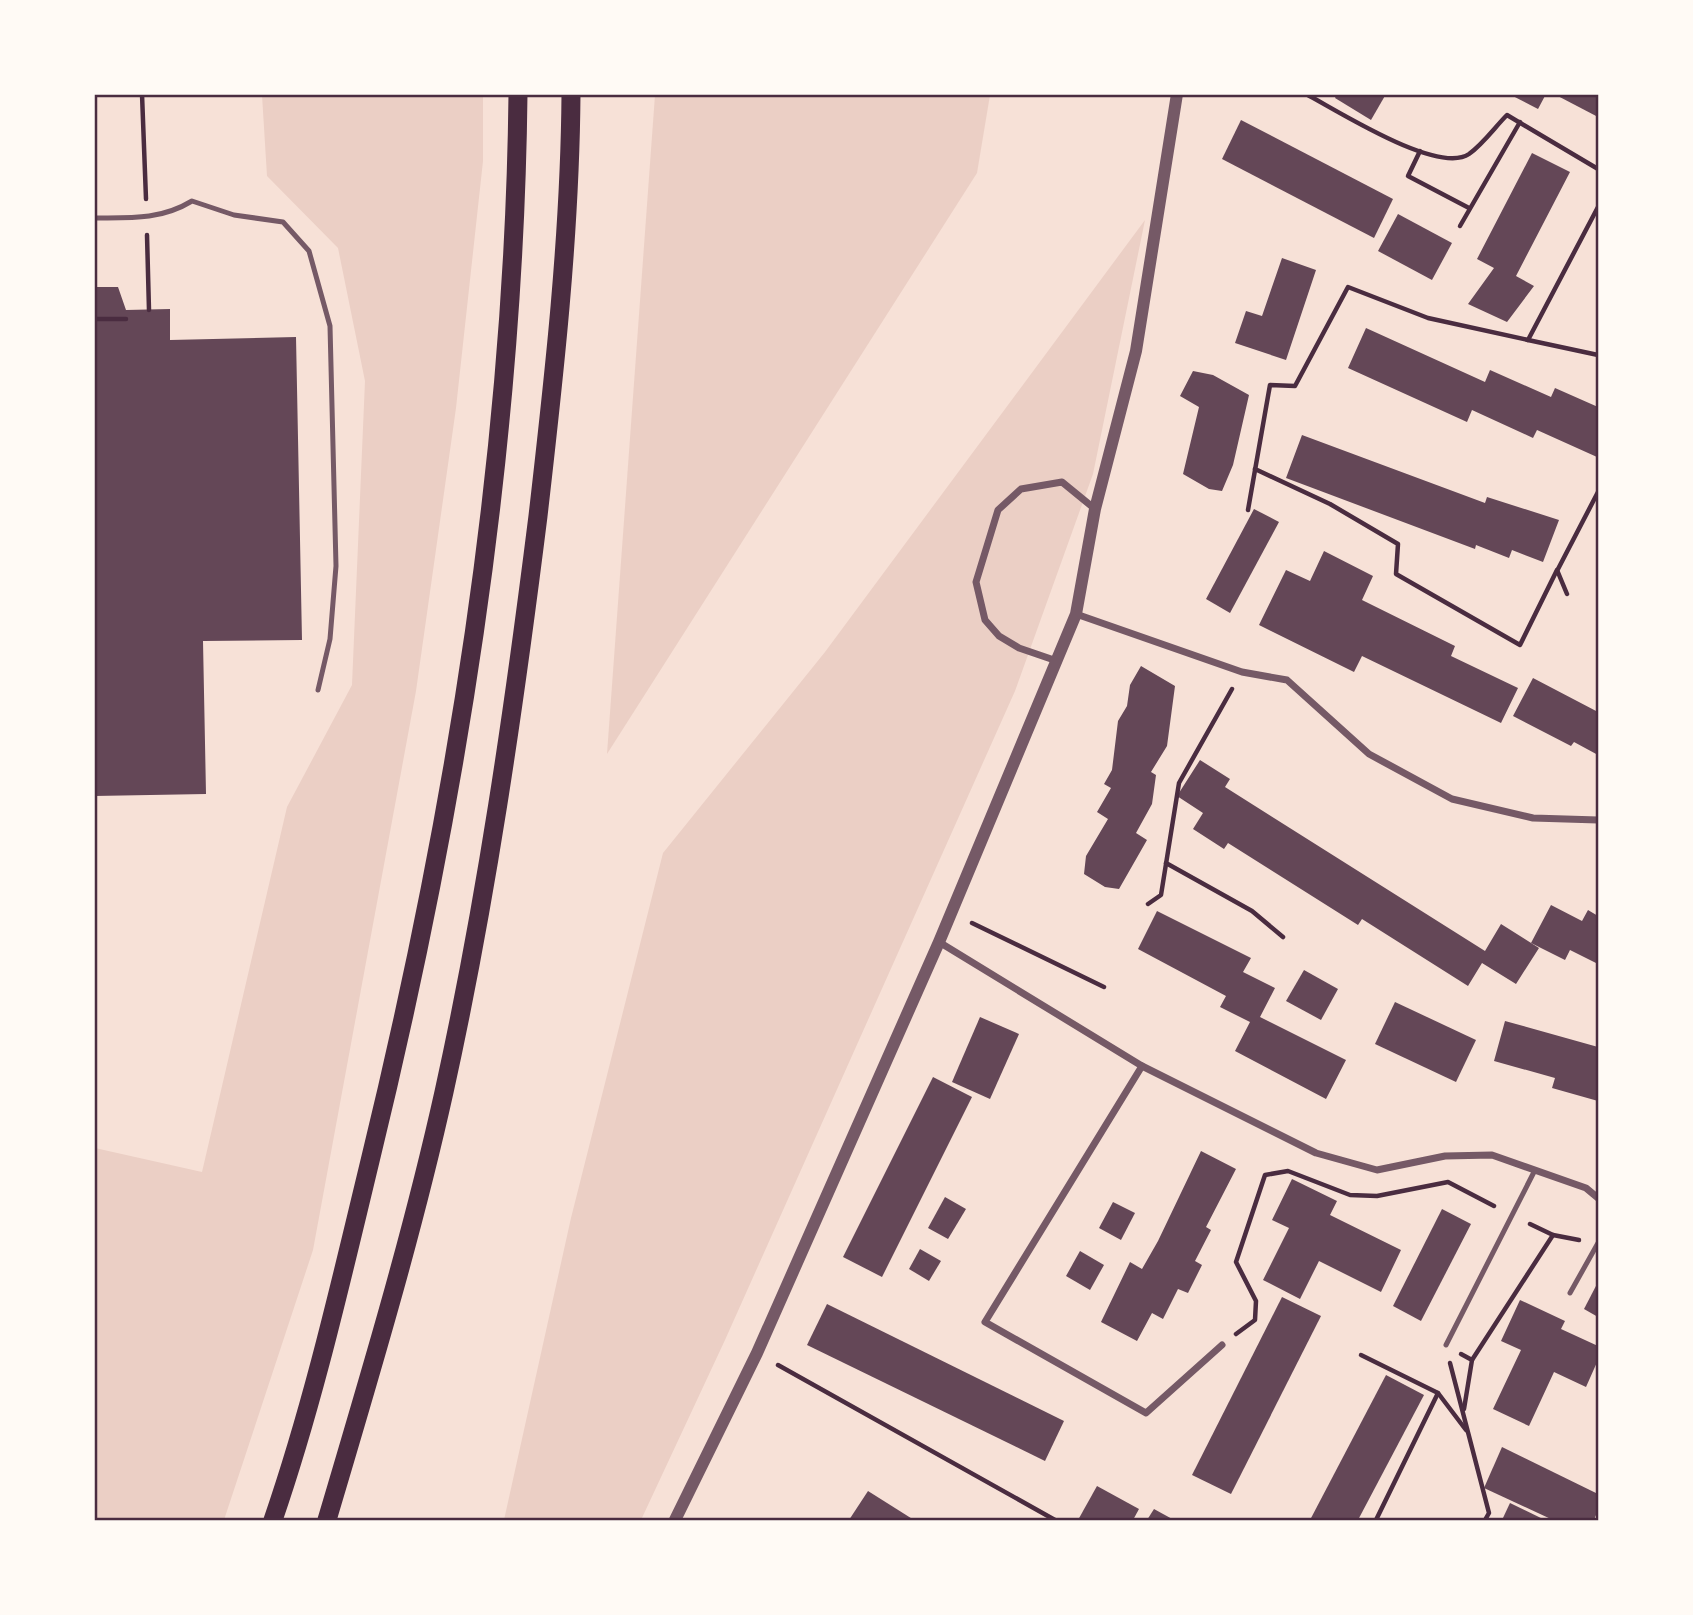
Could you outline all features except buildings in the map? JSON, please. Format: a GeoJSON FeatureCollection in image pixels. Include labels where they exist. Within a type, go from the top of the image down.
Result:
{"type":"FeatureCollection","features":[{"type":"Feature","properties":{"kind":"highway"},"geometry":{"type":"LineString","coordinates":[[273,1521],[336,1299],[390,1079],[437,854],[471,655],[502,393],[518,94]]}},
{"type":"Feature","properties":{"kind":"highway"},"geometry":{"type":"LineString","coordinates":[[327,1521],[388,1314],[444,1091],[487,868],[523,634],[552,397],[570,145],[570,94]]}},
{"type":"Feature","properties":{"kind":"street"},"geometry":{"type":"LineString","coordinates":[[676,1521],[757,1353],[939,942],[1076,614],[1095,509],[1136,351],[1177,94]]}},
{"type":"Feature","properties":{"kind":"street"},"geometry":{"type":"LineString","coordinates":[[1058,662],[1019,648],[999,636],[985,620],[976,582],[998,510],[1021,489],[1062,482],[1095,509]]}},
{"type":"Feature","properties":{"kind":"street"},"geometry":{"type":"LineString","coordinates":[[1076,614],[1242,672],[1287,680],[1369,754],[1452,799],[1533,818],[1598,820]]}},
{"type":"Feature","properties":{"kind":"street"},"geometry":{"type":"LineString","coordinates":[[939,942],[1142,1066],[1316,1153],[1377,1170],[1445,1156],[1492,1155],[1536,1168],[1586,1188],[1598,1198]]}},
{"type":"Feature","properties":{"kind":"street"},"geometry":{"type":"LineString","coordinates":[[1142,1066],[985,1322],[1146,1413],[1222,1345]]}},
{"type":"Feature","properties":{"kind":"lane"},"geometry":{"type":"LineString","coordinates":[[94,218],[146,218],[174,212],[192,201],[234,215],[283,222],[310,251],[330,326],[336,566],[330,639],[318,690]]}},
{"type":"Feature","properties":{"kind":"lane"},"geometry":{"type":"LineString","coordinates":[[1446,1345],[1536,1168]]}},
{"type":"Feature","properties":{"kind":"lane"},"geometry":{"type":"LineString","coordinates":[[1570,1293],[1598,1243]]}},
{"type":"Feature","properties":{"kind":"path"},"geometry":{"type":"LineString","coordinates":[[1306,94],[1420,151],[1451,160],[1468,154],[1507,115],[1598,169]]}},
{"type":"Feature","properties":{"kind":"path"},"geometry":{"type":"LineString","coordinates":[[1460,226],[1520,122]]}},
{"type":"Feature","properties":{"kind":"path"},"geometry":{"type":"LineString","coordinates":[[1420,151],[1408,176],[1469,208]]}},
{"type":"Feature","properties":{"kind":"path"},"geometry":{"type":"LineString","coordinates":[[1528,340],[1598,207]]}},
{"type":"Feature","properties":{"kind":"path"},"geometry":{"type":"LineString","coordinates":[[1248,510],[1270,385],[1295,386],[1348,287],[1428,318],[1598,355]]}},
{"type":"Feature","properties":{"kind":"path"},"geometry":{"type":"LineString","coordinates":[[94,319],[126,319]]}},
{"type":"Feature","properties":{"kind":"path"},"geometry":{"type":"LineString","coordinates":[[1255,469],[1330,505],[1398,544],[1395,574],[1520,645],[1598,492]]}},
{"type":"Feature","properties":{"kind":"path"},"geometry":{"type":"LineString","coordinates":[[1557,572],[1567,594]]}},
{"type":"Feature","properties":{"kind":"path"},"geometry":{"type":"LineString","coordinates":[[1148,904],[1161,895],[1178,783],[1242,672]]}},
{"type":"Feature","properties":{"kind":"path"},"geometry":{"type":"LineString","coordinates":[[1166,863],[1252,911],[1283,937]]}},
{"type":"Feature","properties":{"kind":"path"},"geometry":{"type":"LineString","coordinates":[[952,912],[1104,987]]}},
{"type":"Feature","properties":{"kind":"path"},"geometry":{"type":"LineString","coordinates":[[1222,1345],[1255,1320],[1256,1301],[1237,1262],[1265,1175],[1288,1171],[1350,1195],[1377,1196],[1448,1182],[1553,1235],[1472,1360],[1463,1412]]}},
{"type":"Feature","properties":{"kind":"path"},"geometry":{"type":"LineString","coordinates":[[1446,1345],[1472,1360]]}},
{"type":"Feature","properties":{"kind":"path"},"geometry":{"type":"LineString","coordinates":[[1446,1345],[1489,1513],[1485,1521]]}},
{"type":"Feature","properties":{"kind":"path"},"geometry":{"type":"LineString","coordinates":[[757,1353],[1055,1521]]}},
{"type":"Feature","properties":{"kind":"path"},"geometry":{"type":"LineString","coordinates":[[1361,1355],[1438,1393],[1468,1434]]}},
{"type":"Feature","properties":{"kind":"path"},"geometry":{"type":"LineString","coordinates":[[1376,1521],[1438,1393]]}},
{"type":"Feature","properties":{"kind":"shaded area"},"geometry":{"type":"Polygon","coordinates":[[[262,95],[483,95],[483,161],[456,408],[416,691],[313,1250],[224,1520],[95,1520],[95,1148],[202,1172],[287,807],[352,685],[365,381],[338,248],[267,176],[262,95]]]}},
{"type":"Feature","properties":{"kind":"shaded area"},"geometry":{"type":"Polygon","coordinates":[[[655,95],[990,95],[977,173],[607,754],[655,95]]]}},
{"type":"Feature","properties":{"kind":"shaded area"},"geometry":{"type":"Polygon","coordinates":[[[1145,220],[1093,474],[1015,691],[725,1340],[641,1520],[504,1520],[571,1218],[663,853],[825,652],[1145,220]]]}}]}
